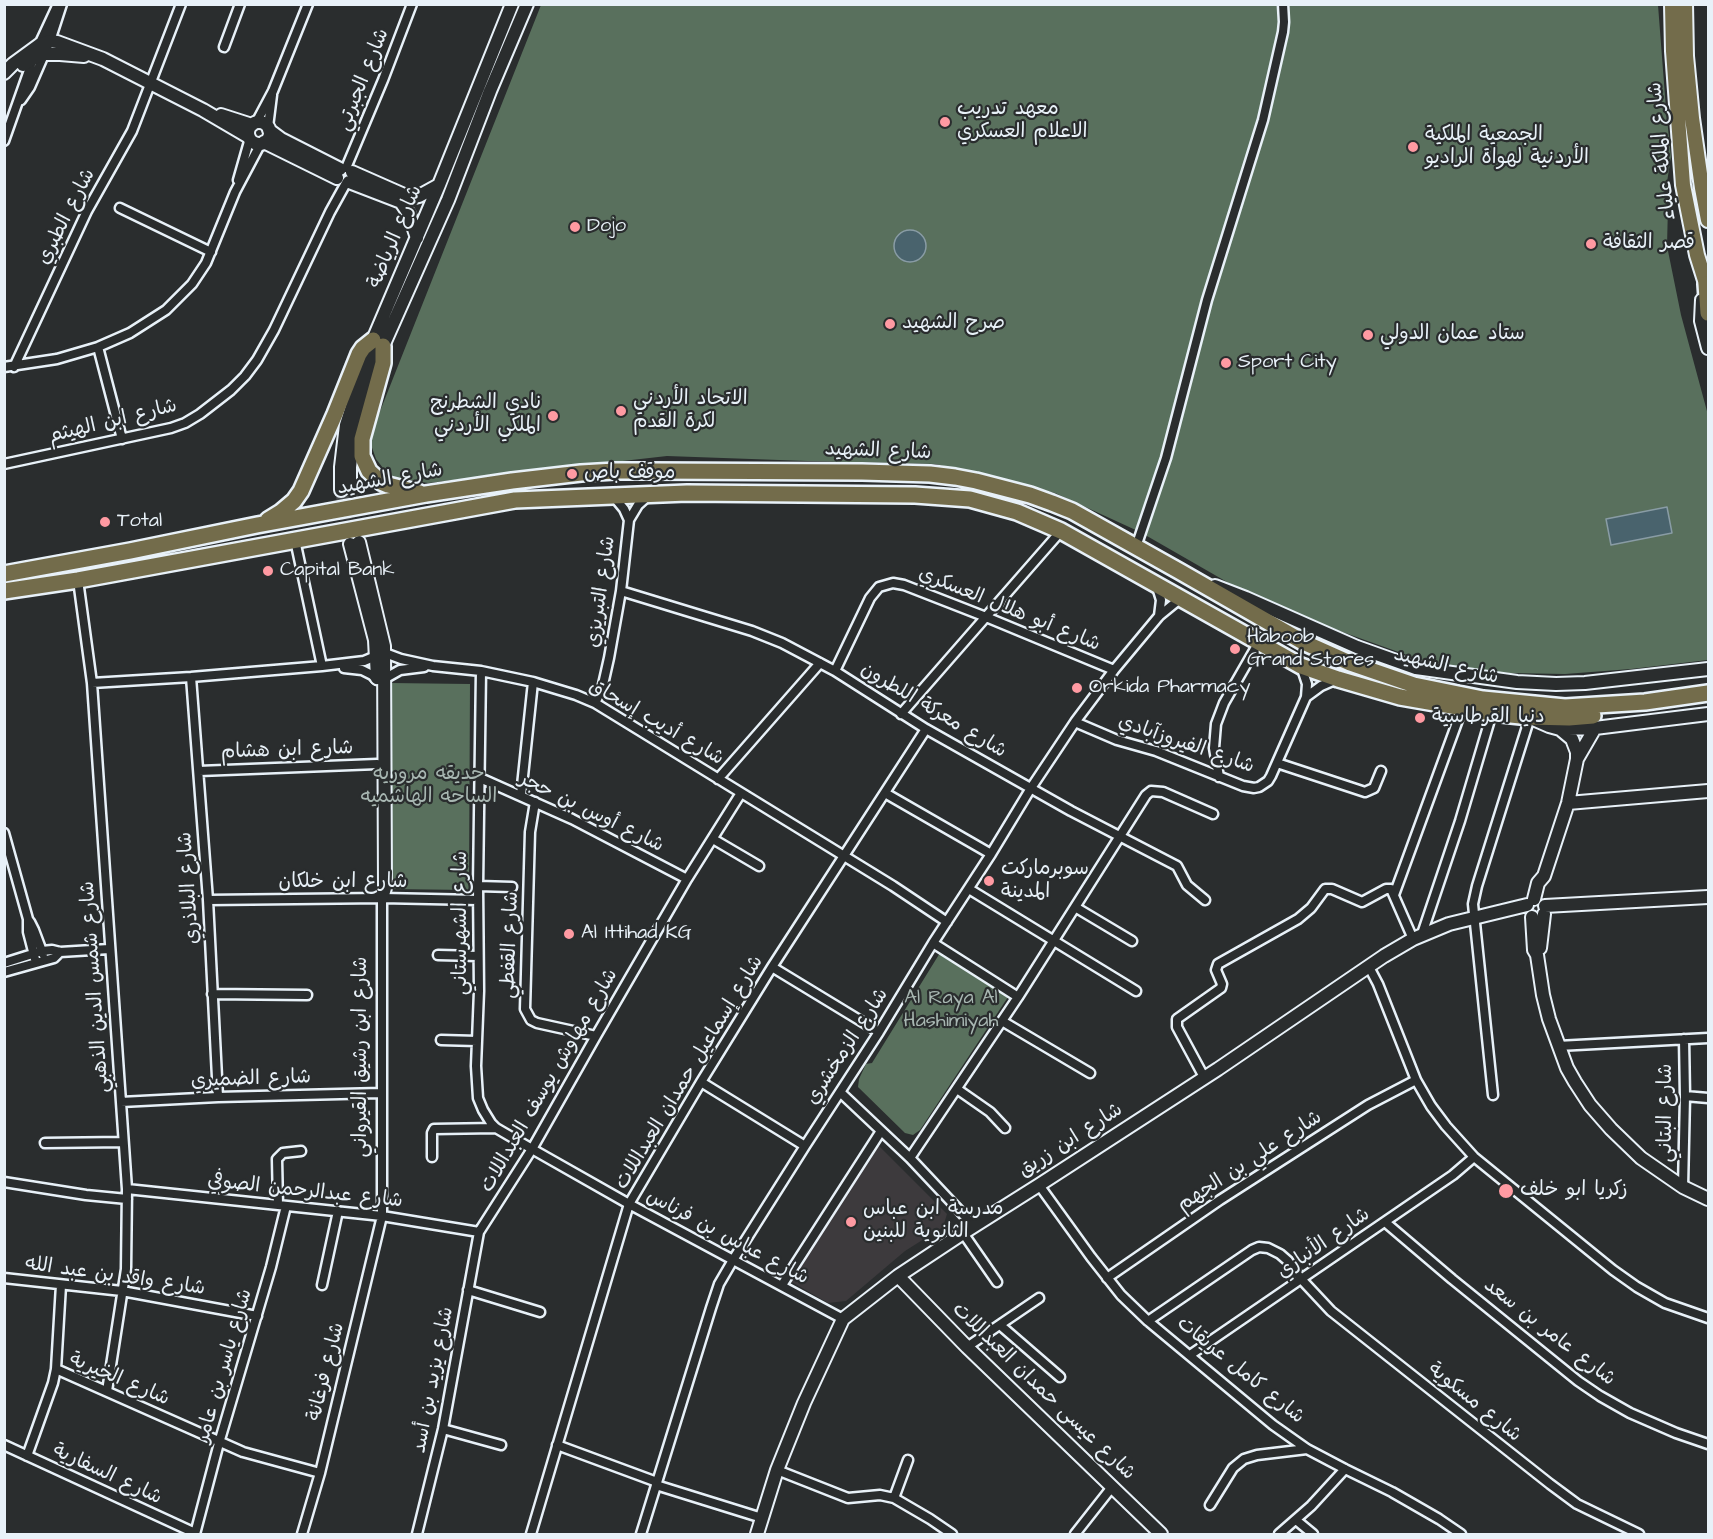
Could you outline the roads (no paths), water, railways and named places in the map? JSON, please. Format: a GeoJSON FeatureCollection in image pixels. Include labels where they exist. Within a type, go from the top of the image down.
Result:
{"type":"FeatureCollection","features":[{"type":"Feature","properties":{"kind":"highway"},"geometry":{"type":"LineString","coordinates":[[1707,287],[1708,314]]}},
{"type":"Feature","properties":{"kind":"highway"},"geometry":{"type":"LineString","coordinates":[[257,525],[281,512],[294,501],[301,491],[359,354],[363,348],[378,343],[384,363],[362,439],[362,456],[369,471],[381,482],[388,486],[426,494]]}},
{"type":"Feature","properties":{"kind":"highway","name":"شارع الشهيد"},"geometry":{"type":"LineString","coordinates":[[4,573],[426,494],[512,481],[615,471],[930,474],[976,481],[1030,495],[1072,511],[1303,642],[1343,661],[1414,685],[1484,699],[1565,707],[1645,702],[1708,691]]}},
{"type":"Feature","properties":{"kind":"highway","name":"شارع الشهيد"},"geometry":{"type":"LineString","coordinates":[[4,591],[78,580],[515,500],[650,493],[915,495],[970,499],[1017,512],[1061,531],[1301,666],[1400,697],[1492,713],[1569,718],[1647,711],[1708,702]]}},
{"type":"Feature","properties":{"kind":"highway"},"geometry":{"type":"LineString","coordinates":[[1381,674],[1553,698],[1708,691]]}},
{"type":"Feature","properties":{"kind":"main road","name":"شارع الملكة علياء"},"geometry":{"type":"LineString","coordinates":[[1672,4],[1673,51],[1683,185],[1697,255],[1707,287]]}},
{"type":"Feature","properties":{"kind":"main road","name":"شارع الملكة علياء"},"geometry":{"type":"LineString","coordinates":[[1685,4],[1686,56],[1694,136],[1708,220]]}},
{"type":"Feature","properties":{"kind":"street"},"geometry":{"type":"LineString","coordinates":[[4,141],[19,102],[30,87],[60,4]]}},
{"type":"Feature","properties":{"kind":"street","name":"شارع الطبري"},"geometry":{"type":"LineString","coordinates":[[14,367],[87,210],[132,131],[181,4]]}},
{"type":"Feature","properties":{"kind":"street"},"geometry":{"type":"LineString","coordinates":[[224,47],[240,4]]}},
{"type":"Feature","properties":{"kind":"street"},"geometry":{"type":"LineString","coordinates":[[4,367],[57,359],[98,347],[130,333],[166,310],[192,284],[211,252],[235,192],[245,150],[255,135],[308,4]]}},
{"type":"Feature","properties":{"kind":"street","name":"شارع الجبرتي"},"geometry":{"type":"LineString","coordinates":[[344,176],[412,4]]}},
{"type":"Feature","properties":{"kind":"street","name":"شارع الرياضة"},"geometry":{"type":"LineString","coordinates":[[346,489],[342,446],[346,425],[417,238],[512,4]]}},
{"type":"Feature","properties":{"kind":"street","name":"شارع الرياضة"},"geometry":{"type":"LineString","coordinates":[[378,343],[448,200],[527,4]]}},
{"type":"Feature","properties":{"kind":"street"},"geometry":{"type":"LineString","coordinates":[[1136,547],[1166,458],[1207,300],[1263,120],[1283,32],[1283,4]]}},
{"type":"Feature","properties":{"kind":"street"},"geometry":{"type":"LineString","coordinates":[[5,73],[22,65],[42,50],[103,59],[255,135],[401,202],[409,214],[417,238]]}},
{"type":"Feature","properties":{"kind":"street"},"geometry":{"type":"LineString","coordinates":[[255,135],[269,137],[273,91]]}},
{"type":"Feature","properties":{"kind":"street"},"geometry":{"type":"LineString","coordinates":[[469,110],[481,115]]}},
{"type":"Feature","properties":{"kind":"street"},"geometry":{"type":"LineString","coordinates":[[269,129],[281,139],[344,176],[411,198],[439,185]]}},
{"type":"Feature","properties":{"kind":"street","name":"شارع ابن الهيثم"},"geometry":{"type":"LineString","coordinates":[[4,464],[163,430],[185,423],[218,400],[245,376],[274,330],[330,212],[344,176]]}},
{"type":"Feature","properties":{"kind":"street"},"geometry":{"type":"LineString","coordinates":[[120,208],[211,252]]}},
{"type":"Feature","properties":{"kind":"street"},"geometry":{"type":"LineString","coordinates":[[1707,287],[1701,314],[1708,348]]}},
{"type":"Feature","properties":{"kind":"street"},"geometry":{"type":"LineString","coordinates":[[98,347],[122,439]]}},
{"type":"Feature","properties":{"kind":"street","name":"شارع التبريزي"},"geometry":{"type":"LineString","coordinates":[[595,703],[606,674],[621,591],[629,520],[650,493]]}},
{"type":"Feature","properties":{"kind":"street","name":"شارع التبريزي"},"geometry":{"type":"LineString","coordinates":[[611,495],[619,502],[629,520]]}},
{"type":"Feature","properties":{"kind":"street"},"geometry":{"type":"LineString","coordinates":[[901,714],[1061,531]]}},
{"type":"Feature","properties":{"kind":"street"},"geometry":{"type":"LineString","coordinates":[[294,540],[322,666]]}},
{"type":"Feature","properties":{"kind":"street"},"geometry":{"type":"LineString","coordinates":[[355,543],[383,641],[380,654],[381,680]]}},
{"type":"Feature","properties":{"kind":"street","name":"شارع شمس الدين الذهبي"},"geometry":{"type":"LineString","coordinates":[[78,580],[92,682],[127,1190],[127,1246],[107,1391]]}},
{"type":"Feature","properties":{"kind":"street","name":"شارع أبو هلال العسكري"},"geometry":{"type":"LineString","coordinates":[[835,671],[870,598],[879,587],[893,583],[904,585],[986,617],[1114,670]]}},
{"type":"Feature","properties":{"kind":"street"},"geometry":{"type":"LineString","coordinates":[[1156,584],[1161,600],[1159,616]]}},
{"type":"Feature","properties":{"kind":"street"},"geometry":{"type":"LineString","coordinates":[[1202,585],[1224,589],[1358,647],[1416,668],[1517,682],[1556,684],[1708,669]]}},
{"type":"Feature","properties":{"kind":"street","name":"شارع معركة اللطرون"},"geometry":{"type":"LineString","coordinates":[[621,591],[766,636],[820,663],[926,729],[1119,837],[1177,866],[1187,885],[1205,900]]}},
{"type":"Feature","properties":{"kind":"street","name":"شارع الزمخشري"},"geometry":{"type":"LineString","coordinates":[[641,1534],[711,1308],[720,1284],[733,1260],[1075,722],[1159,616],[1181,598]]}},
{"type":"Feature","properties":{"kind":"street"},"geometry":{"type":"LineString","coordinates":[[1219,777],[1214,748],[1216,724],[1224,703],[1259,642]]}},
{"type":"Feature","properties":{"kind":"street"},"geometry":{"type":"LineString","coordinates":[[92,682],[191,677],[322,666],[364,661],[380,654]]}},
{"type":"Feature","properties":{"kind":"street","name":"شارع أديب إسحاق"},"geometry":{"type":"LineString","coordinates":[[380,654],[433,666],[481,671],[533,682],[595,703],[947,922]]}},
{"type":"Feature","properties":{"kind":"street"},"geometry":{"type":"LineString","coordinates":[[718,779],[820,663]]}},
{"type":"Feature","properties":{"kind":"street"},"geometry":{"type":"LineString","coordinates":[[322,666],[362,670],[381,680]]}},
{"type":"Feature","properties":{"kind":"street","name":"شارع أديب إسحاق"},"geometry":{"type":"LineString","coordinates":[[381,680],[400,670],[433,666]]}},
{"type":"Feature","properties":{"kind":"street"},"geometry":{"type":"LineString","coordinates":[[1301,666],[1307,684],[1306,697]]}},
{"type":"Feature","properties":{"kind":"street","name":"شارع الشهرستاني"},"geometry":{"type":"LineString","coordinates":[[481,671],[478,1098],[483,1110],[496,1128],[532,1149]]}},
{"type":"Feature","properties":{"kind":"street","name":"شارع البلاذري"},"geometry":{"type":"LineString","coordinates":[[191,677],[208,900],[219,1097]]}},
{"type":"Feature","properties":{"kind":"street"},"geometry":{"type":"LineString","coordinates":[[1306,697],[1321,686],[1338,679]]}},
{"type":"Feature","properties":{"kind":"street","name":"شارع ابن رشيق القيرواني"},"geometry":{"type":"LineString","coordinates":[[381,680],[377,764],[382,898],[382,1216]]}},
{"type":"Feature","properties":{"kind":"street","name":"شارع ابن رشيق القيرواني"},"geometry":{"type":"LineString","coordinates":[[381,680],[386,888],[382,898]]}},
{"type":"Feature","properties":{"kind":"street"},"geometry":{"type":"LineString","coordinates":[[520,795],[533,682]]}},
{"type":"Feature","properties":{"kind":"street","name":"شارع الفيروزآبادي"},"geometry":{"type":"LineString","coordinates":[[1075,722],[1117,740],[1155,751],[1219,777],[1248,787],[1259,787],[1268,781],[1306,697]]}},
{"type":"Feature","properties":{"kind":"street"},"geometry":{"type":"LineString","coordinates":[[1394,895],[1462,709]]}},
{"type":"Feature","properties":{"kind":"street"},"geometry":{"type":"LineString","coordinates":[[1417,936],[1460,821],[1492,713]]}},
{"type":"Feature","properties":{"kind":"street"},"geometry":{"type":"LineString","coordinates":[[1493,1095],[1473,904],[1530,717],[1560,729],[1595,728],[1708,714]]}},
{"type":"Feature","properties":{"kind":"street"},"geometry":{"type":"LineString","coordinates":[[1577,759],[1595,728]]}},
{"type":"Feature","properties":{"kind":"street","name":"شارع إسماعيل حمدان العبداللات"},"geometry":{"type":"LineString","coordinates":[[531,1534],[629,1204],[772,967],[926,729]]}},
{"type":"Feature","properties":{"kind":"street"},"geometry":{"type":"LineString","coordinates":[[1560,729],[1571,738],[1577,752],[1577,759],[1568,803],[1536,908],[1534,950],[1537,955],[1549,1019],[1567,1068],[1590,1105],[1611,1129],[1641,1158],[1683,1187],[1708,1198]]}},
{"type":"Feature","properties":{"kind":"street"},"geometry":{"type":"LineString","coordinates":[[1277,763],[1365,792],[1374,788],[1381,771]]}},
{"type":"Feature","properties":{"kind":"street","name":"شارع ابن هشام"},"geometry":{"type":"LineString","coordinates":[[199,771],[377,764]]}},
{"type":"Feature","properties":{"kind":"street","name":"شارع أوس بن حجر"},"geometry":{"type":"LineString","coordinates":[[480,778],[610,838],[687,879]]}},
{"type":"Feature","properties":{"kind":"street"},"geometry":{"type":"LineString","coordinates":[[910,1158],[1018,997],[1146,795],[1150,791],[1163,792],[1213,814]]}},
{"type":"Feature","properties":{"kind":"street"},"geometry":{"type":"LineString","coordinates":[[1568,803],[1708,791]]}},
{"type":"Feature","properties":{"kind":"street","name":"شارع مهاوش يوسف العبداللات"},"geometry":{"type":"LineString","coordinates":[[479,1232],[532,1149],[687,879],[741,793]]}},
{"type":"Feature","properties":{"kind":"street"},"geometry":{"type":"LineString","coordinates":[[885,793],[991,854]]}},
{"type":"Feature","properties":{"kind":"street","name":"شارع القفطي"},"geometry":{"type":"LineString","coordinates":[[535,802],[530,832],[525,1009],[531,1020],[537,1023],[596,1036]]}},
{"type":"Feature","properties":{"kind":"street"},"geometry":{"type":"LineString","coordinates":[[4,833],[28,919],[34,930],[39,957]]}},
{"type":"Feature","properties":{"kind":"street"},"geometry":{"type":"LineString","coordinates":[[713,839],[759,866]]}},
{"type":"Feature","properties":{"kind":"street"},"geometry":{"type":"LineString","coordinates":[[478,886],[512,887]]}},
{"type":"Feature","properties":{"kind":"street"},"geometry":{"type":"LineString","coordinates":[[969,889],[1136,991]]}},
{"type":"Feature","properties":{"kind":"street"},"geometry":{"type":"LineString","coordinates":[[1204,1077],[1176,1024],[1179,1017],[1221,988],[1222,984],[1216,970],[1218,964],[1298,919],[1311,908],[1325,889],[1332,889],[1362,902],[1389,889],[1393,891],[1417,936]]}},
{"type":"Feature","properties":{"kind":"street"},"geometry":{"type":"LineString","coordinates":[[1536,908],[1708,897]]}},
{"type":"Feature","properties":{"kind":"street","name":"شارع ابن خلكان"},"geometry":{"type":"LineString","coordinates":[[208,900],[382,898],[478,900]]}},
{"type":"Feature","properties":{"kind":"street"},"geometry":{"type":"LineString","coordinates":[[1075,907],[1132,941]]}},
{"type":"Feature","properties":{"kind":"street","name":"شارع ابن زريق"},"geometry":{"type":"LineString","coordinates":[[757,1534],[777,1470],[804,1403],[843,1319],[898,1276],[1417,936],[1449,924],[1511,908],[1536,908]]}},
{"type":"Feature","properties":{"kind":"street"},"geometry":{"type":"LineString","coordinates":[[933,943],[1018,997]]}},
{"type":"Feature","properties":{"kind":"street"},"geometry":{"type":"LineString","coordinates":[[4,963],[39,957],[54,958],[60,952],[109,949]]}},
{"type":"Feature","properties":{"kind":"street"},"geometry":{"type":"LineString","coordinates":[[438,954],[478,956]]}},
{"type":"Feature","properties":{"kind":"street"},"geometry":{"type":"LineString","coordinates":[[4,972],[39,957]]}},
{"type":"Feature","properties":{"kind":"street"},"geometry":{"type":"LineString","coordinates":[[772,967],[879,1032]]}},
{"type":"Feature","properties":{"kind":"street"},"geometry":{"type":"LineString","coordinates":[[1369,967],[1416,1080],[1441,1119],[1474,1157],[1637,1287],[1665,1303],[1708,1318]]}},
{"type":"Feature","properties":{"kind":"street"},"geometry":{"type":"LineString","coordinates":[[212,994],[307,995]]}},
{"type":"Feature","properties":{"kind":"street"},"geometry":{"type":"LineString","coordinates":[[1002,1021],[1090,1072]]}},
{"type":"Feature","properties":{"kind":"street"},"geometry":{"type":"LineString","coordinates":[[1558,1046],[1708,1038]]}},
{"type":"Feature","properties":{"kind":"street"},"geometry":{"type":"LineString","coordinates":[[441,1040],[477,1041]]}},
{"type":"Feature","properties":{"kind":"street","name":"شارع البتاني"},"geometry":{"type":"LineString","coordinates":[[1683,1187],[1684,1040]]}},
{"type":"Feature","properties":{"kind":"street","name":"شارع علي بن الجهم"},"geometry":{"type":"LineString","coordinates":[[1107,1278],[1220,1200],[1368,1105],[1416,1080]]}},
{"type":"Feature","properties":{"kind":"street"},"geometry":{"type":"LineString","coordinates":[[701,1082],[804,1146]]}},
{"type":"Feature","properties":{"kind":"street"},"geometry":{"type":"LineString","coordinates":[[957,1089],[990,1112],[1005,1128]]}},
{"type":"Feature","properties":{"kind":"street","name":"شارع الضميري"},"geometry":{"type":"LineString","coordinates":[[121,1102],[381,1092]]}},
{"type":"Feature","properties":{"kind":"street"},"geometry":{"type":"LineString","coordinates":[[840,1092],[910,1158],[974,1226]]}},
{"type":"Feature","properties":{"kind":"street"},"geometry":{"type":"LineString","coordinates":[[1685,1096],[1708,1098]]}},
{"type":"Feature","properties":{"kind":"street"},"geometry":{"type":"LineString","coordinates":[[432,1157],[434,1129],[496,1128]]}},
{"type":"Feature","properties":{"kind":"street"},"geometry":{"type":"LineString","coordinates":[[782,1286],[881,1131]]}},
{"type":"Feature","properties":{"kind":"street"},"geometry":{"type":"LineString","coordinates":[[45,1143],[123,1142]]}},
{"type":"Feature","properties":{"kind":"street","name":"شارع عباس بن فرناس"},"geometry":{"type":"LineString","coordinates":[[532,1149],[843,1319]]}},
{"type":"Feature","properties":{"kind":"street","name":"شارع ياسر بن عامر"},"geometry":{"type":"LineString","coordinates":[[195,1534],[219,1443],[271,1267],[282,1205],[278,1160],[283,1153],[301,1150]]}},
{"type":"Feature","properties":{"kind":"street","name":"شارع الأنباري"},"geometry":{"type":"LineString","coordinates":[[1190,1355],[1453,1175],[1474,1157]]}},
{"type":"Feature","properties":{"kind":"street"},"geometry":{"type":"LineString","coordinates":[[4,1182],[127,1199]]}},
{"type":"Feature","properties":{"kind":"street","name":"شارع كامل عريقات"},"geometry":{"type":"LineString","coordinates":[[1039,1185],[1121,1295],[1148,1321],[1282,1433],[1307,1449],[1392,1492],[1461,1534]]}},
{"type":"Feature","properties":{"kind":"street","name":"شارع عبدالرحمن الصوفي"},"geometry":{"type":"LineString","coordinates":[[127,1190],[382,1216],[479,1232]]}},
{"type":"Feature","properties":{"kind":"street"},"geometry":{"type":"LineString","coordinates":[[321,1285],[338,1211]]}},
{"type":"Feature","properties":{"kind":"street","name":"شارع فرغانة"},"geometry":{"type":"LineString","coordinates":[[302,1534],[320,1473],[382,1216]]}},
{"type":"Feature","properties":{"kind":"street","name":"شارع عامر بن سعد"},"geometry":{"type":"LineString","coordinates":[[1385,1222],[1578,1381],[1630,1413],[1708,1444]]}},
{"type":"Feature","properties":{"kind":"street","name":"شارع يزيد بن أسد"},"geometry":{"type":"LineString","coordinates":[[417,1534],[443,1429],[479,1232]]}},
{"type":"Feature","properties":{"kind":"street"},"geometry":{"type":"LineString","coordinates":[[963,1233],[997,1282]]}},
{"type":"Feature","properties":{"kind":"street","name":"شارع مسكوية"},"geometry":{"type":"LineString","coordinates":[[1148,1321],[1252,1250],[1258,1247],[1268,1248],[1288,1261],[1331,1311],[1550,1484],[1577,1504],[1639,1534]]}},
{"type":"Feature","properties":{"kind":"street","name":"شارع عيسى حمدان العبداللات"},"geometry":{"type":"LineString","coordinates":[[898,1276],[967,1347],[1161,1534]]}},
{"type":"Feature","properties":{"kind":"street","name":"شارع واقد بن عبد الله"},"geometry":{"type":"LineString","coordinates":[[4,1278],[122,1291],[257,1316]]}},
{"type":"Feature","properties":{"kind":"street"},"geometry":{"type":"LineString","coordinates":[[56,1369],[60,1285]]}},
{"type":"Feature","properties":{"kind":"street"},"geometry":{"type":"LineString","coordinates":[[468,1290],[540,1311]]}},
{"type":"Feature","properties":{"kind":"street"},"geometry":{"type":"LineString","coordinates":[[967,1347],[1040,1298]]}},
{"type":"Feature","properties":{"kind":"street"},"geometry":{"type":"LineString","coordinates":[[1000,1325],[1060,1377]]}},
{"type":"Feature","properties":{"kind":"street","name":"شارع الخيرية"},"geometry":{"type":"LineString","coordinates":[[27,1456],[43,1414],[56,1369],[219,1443],[258,1457],[320,1473]]}},
{"type":"Feature","properties":{"kind":"street"},"geometry":{"type":"LineString","coordinates":[[443,1429],[501,1444]]}},
{"type":"Feature","properties":{"kind":"street","name":"شارع السفارية"},"geometry":{"type":"LineString","coordinates":[[4,1445],[195,1534]]}},
{"type":"Feature","properties":{"kind":"street"},"geometry":{"type":"LineString","coordinates":[[557,1445],[657,1484],[762,1518]]}},
{"type":"Feature","properties":{"kind":"street"},"geometry":{"type":"LineString","coordinates":[[1210,1505],[1233,1468],[1244,1459],[1257,1455],[1307,1449]]}},
{"type":"Feature","properties":{"kind":"street"},"geometry":{"type":"LineString","coordinates":[[894,1498],[908,1460]]}},
{"type":"Feature","properties":{"kind":"street"},"geometry":{"type":"LineString","coordinates":[[1279,1534],[1296,1520],[1345,1469]]}},
{"type":"Feature","properties":{"kind":"street"},"geometry":{"type":"LineString","coordinates":[[777,1470],[848,1498],[880,1495],[894,1498],[952,1534]]}},
{"type":"Feature","properties":{"kind":"street"},"geometry":{"type":"LineString","coordinates":[[1075,1534],[1112,1487]]}},
{"type":"Feature","properties":{"kind":"street"},"geometry":{"type":"LineString","coordinates":[[1296,1520],[1313,1534]]}},
{"type":"Feature","properties":{"kind":"water"},"geometry":{"type":"Polygon","coordinates":[[[910,230],[921,235],[926,246],[921,257],[910,262],[899,257],[894,246],[899,235],[910,230]]]}},
{"type":"Feature","properties":{"kind":"water"},"geometry":{"type":"Polygon","coordinates":[[[1667,507],[1672,533],[1611,545],[1606,519],[1667,507]]]}},
{"type":"Feature","properties":{"kind":"tunnel"},"geometry":{"type":"LineString","coordinates":[[350,487],[358,538]]}},
{"type":"Feature","properties":{"kind":"tunnel"},"geometry":{"type":"LineString","coordinates":[[341,490],[349,539]]}},
{"type":"Feature","properties":{"kind":"place","name":"معهد تدريب الاعلام العسكري"},"geometry":{"type":"Point","coordinates":[945,122]}},
{"type":"Feature","properties":{"kind":"place","name":"الجمعية الملكية الأردنية لهواة الراديو"},"geometry":{"type":"Point","coordinates":[1413,147]}},
{"type":"Feature","properties":{"kind":"place","name":"Dojo"},"geometry":{"type":"Point","coordinates":[575,227]}},
{"type":"Feature","properties":{"kind":"place","name":"قصر الثقافة"},"geometry":{"type":"Point","coordinates":[1591,244]}},
{"type":"Feature","properties":{"kind":"place","name":"صرح الشهيد"},"geometry":{"type":"Point","coordinates":[890,324]}},
{"type":"Feature","properties":{"kind":"place","name":"ستاد عمان الدولي"},"geometry":{"type":"Point","coordinates":[1368,335]}},
{"type":"Feature","properties":{"kind":"place","name":"Sport City"},"geometry":{"type":"Point","coordinates":[1226,363]}},
{"type":"Feature","properties":{"kind":"place","name":"الاتحاد الأردني لكرة القدم"},"geometry":{"type":"Point","coordinates":[621,411]}},
{"type":"Feature","properties":{"kind":"place","name":"نادي الشطرنج الملكي الأردني"},"geometry":{"type":"Point","coordinates":[553,416]}},
{"type":"Feature","properties":{"kind":"place","name":"موقف باص"},"geometry":{"type":"Point","coordinates":[572,474]}},
{"type":"Feature","properties":{"kind":"place","name":"Total"},"geometry":{"type":"Point","coordinates":[105,522]}},
{"type":"Feature","properties":{"kind":"place","name":"Capital Bank"},"geometry":{"type":"Point","coordinates":[268,571]}},
{"type":"Feature","properties":{"kind":"place","name":"Haboob Grand Stores"},"geometry":{"type":"Point","coordinates":[1235,649]}},
{"type":"Feature","properties":{"kind":"place","name":"Orkida Pharmacy"},"geometry":{"type":"Point","coordinates":[1077,688]}},
{"type":"Feature","properties":{"kind":"place","name":"دنيا القرطاسية"},"geometry":{"type":"Point","coordinates":[1420,718]}},
{"type":"Feature","properties":{"kind":"place","name":"سوبرماركت المدينة"},"geometry":{"type":"Point","coordinates":[989,881]}},
{"type":"Feature","properties":{"kind":"place","name":"Al Ittihad KG"},"geometry":{"type":"Point","coordinates":[569,934]}},
{"type":"Feature","properties":{"kind":"place","name":"زكريا ابو خلف"},"geometry":{"type":"Point","coordinates":[1506,1191]}},
{"type":"Feature","properties":{"kind":"place","name":"مدرسة ابن عباس الثانوية للبنين"},"geometry":{"type":"Point","coordinates":[851,1222]}},
{"type":"Feature","properties":{"kind":"park label","name":"حديقه مروريه الساحه الهاشميه"},"geometry":{"type":"Point","coordinates":[429,786]}},
{"type":"Feature","properties":{"kind":"park label","name":"Al Raya Al Hashimiyah"},"geometry":{"type":"Point","coordinates":[951,1010]}}]}
